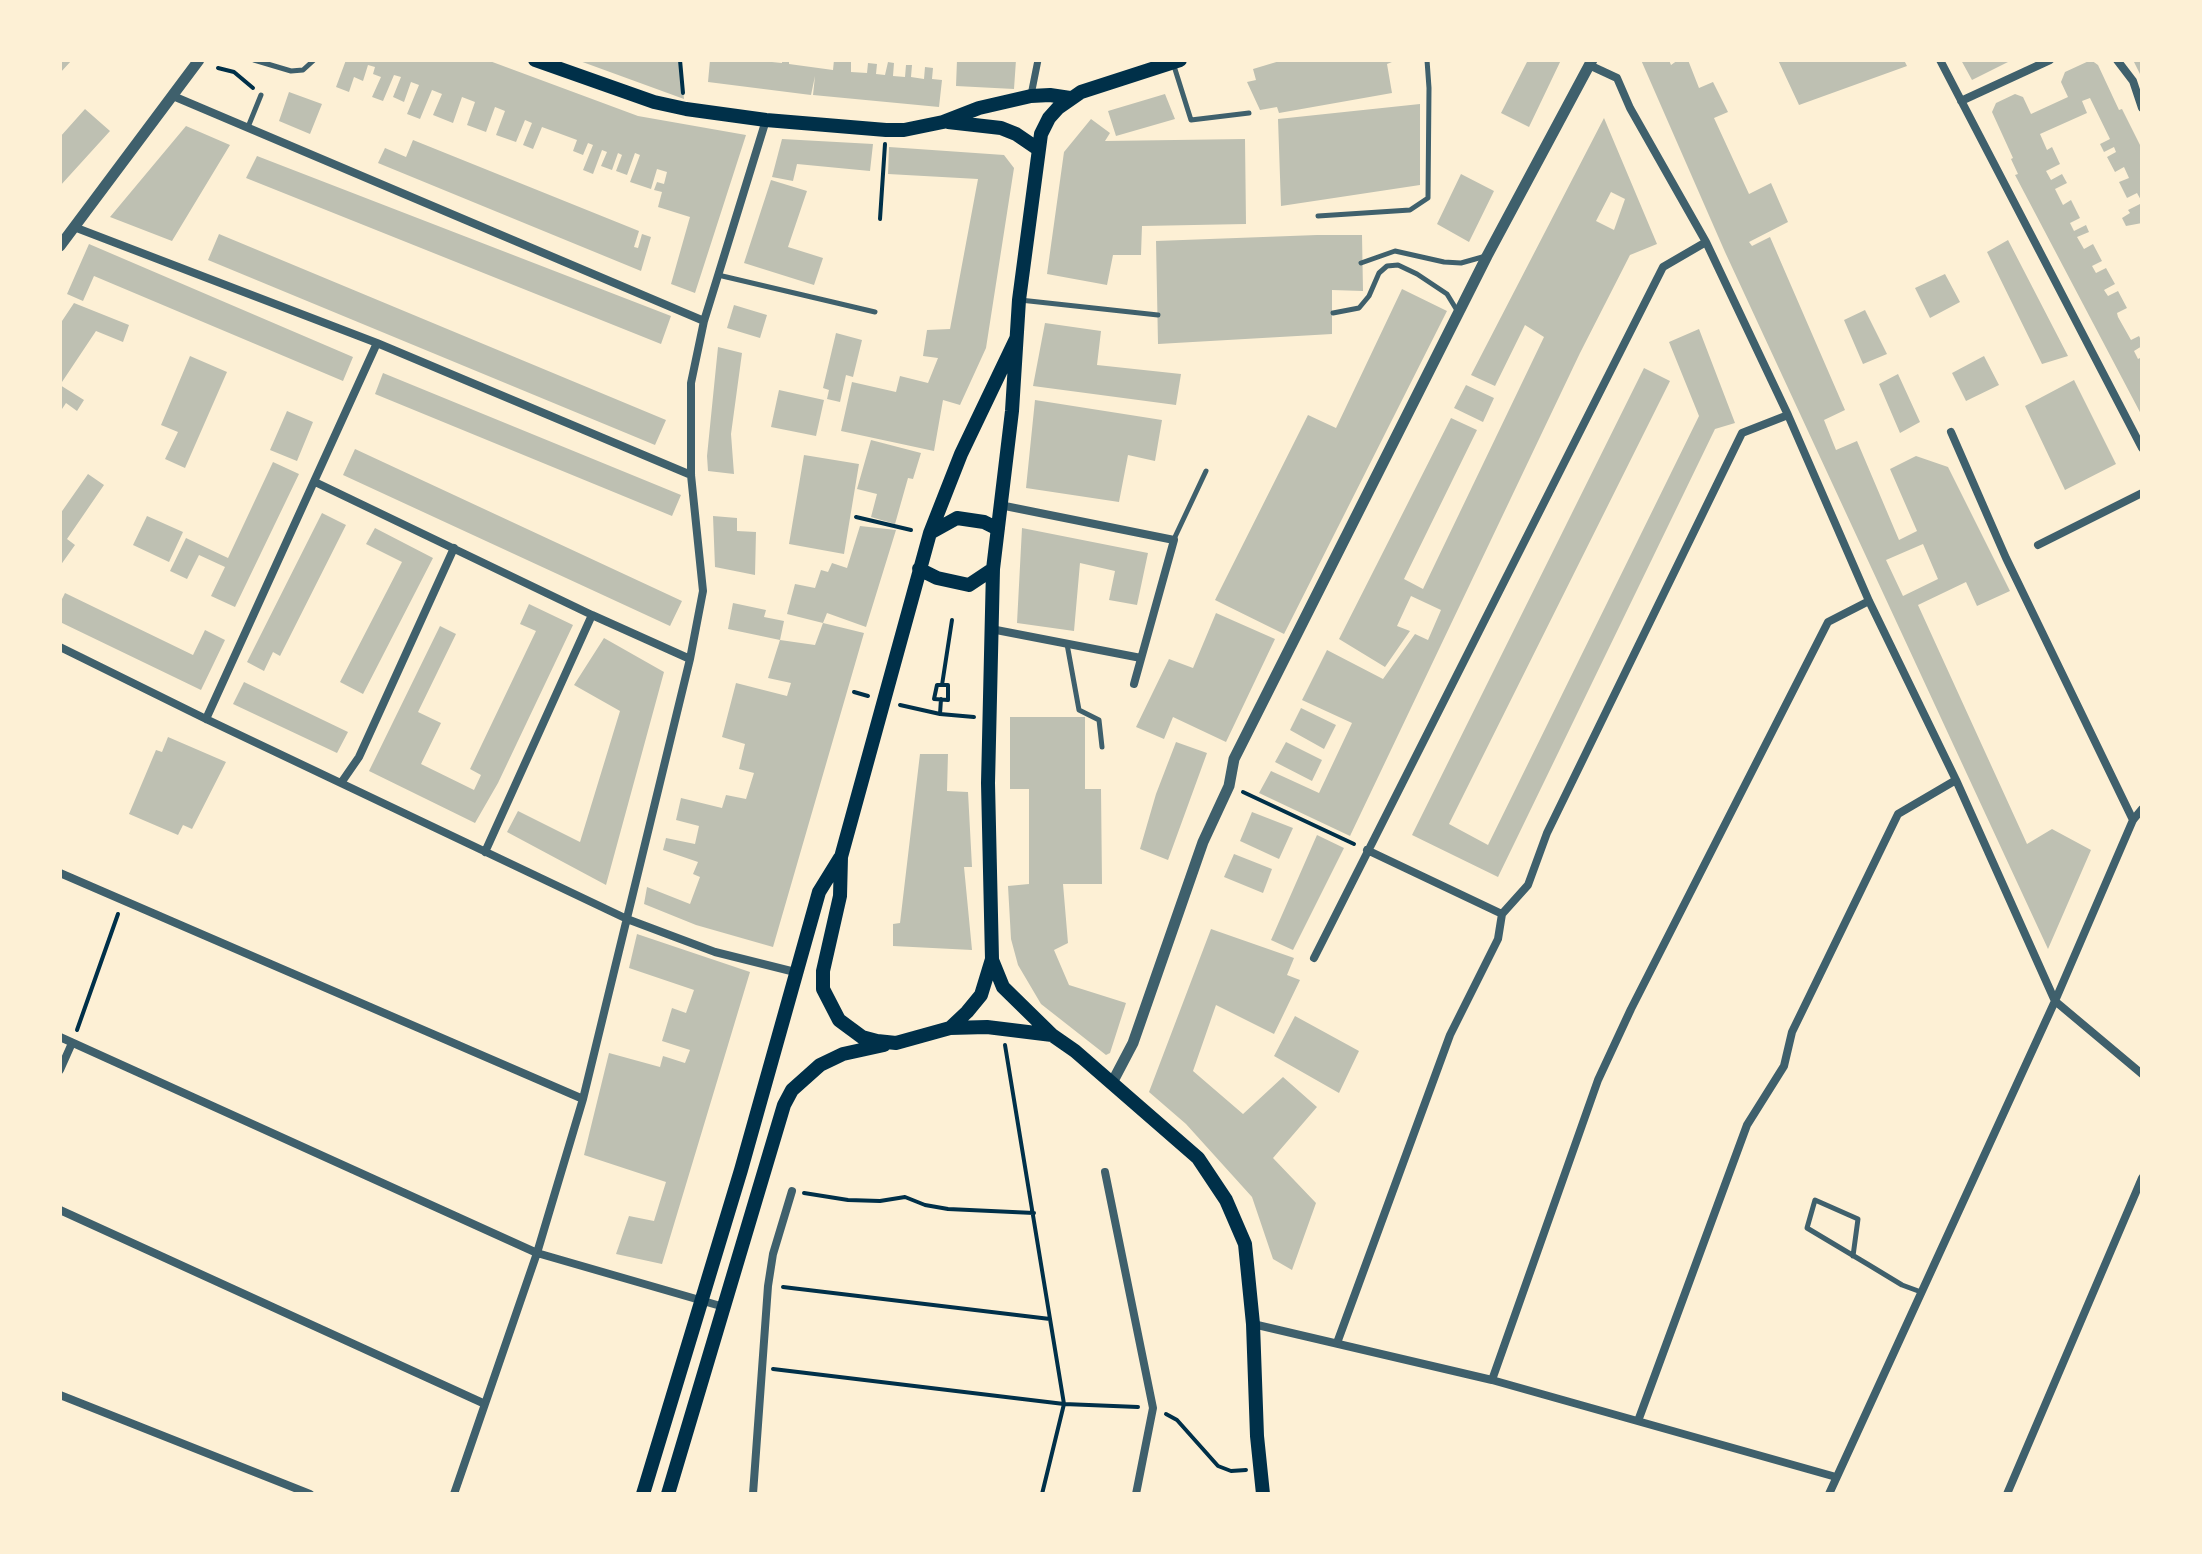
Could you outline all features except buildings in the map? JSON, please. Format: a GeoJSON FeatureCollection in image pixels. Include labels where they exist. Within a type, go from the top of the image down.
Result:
{"type":"FeatureCollection","features":[{"type":"Feature","properties":{"kind":"main road"},"geometry":{"type":"LineString","coordinates":[[535,60],[654,102],[686,109],[766,120],[886,130],[904,130],[943,122],[979,108],[1031,96],[1070,98]]}},
{"type":"Feature","properties":{"kind":"main road"},"geometry":{"type":"LineString","coordinates":[[950,1028],[981,995],[992,959],[988,783],[993,569],[1012,411],[1019,300],[1041,134],[1049,118],[1081,92],[1176,61]]}},
{"type":"Feature","properties":{"kind":"main road"},"geometry":{"type":"LineString","coordinates":[[943,122],[1001,128],[1038,149]]}},
{"type":"Feature","properties":{"kind":"main road"},"geometry":{"type":"LineString","coordinates":[[896,1043],[862,1037],[849,1030],[839,1020],[823,989],[823,971],[840,896],[841,857],[930,533],[961,454],[1016,339]]}},
{"type":"Feature","properties":{"kind":"main road"},"geometry":{"type":"LineString","coordinates":[[930,533],[957,518],[984,522],[998,529]]}},
{"type":"Feature","properties":{"kind":"main road"},"geometry":{"type":"LineString","coordinates":[[919,569],[937,578],[969,585],[993,569]]}},
{"type":"Feature","properties":{"kind":"main road"},"geometry":{"type":"LineString","coordinates":[[643,1494],[750,1137],[819,892],[841,857]]}},
{"type":"Feature","properties":{"kind":"main road"},"geometry":{"type":"LineString","coordinates":[[992,959],[1003,987],[1052,1035],[1075,1051],[1198,1158],[1226,1200],[1245,1244],[1263,1494]]}},
{"type":"Feature","properties":{"kind":"main road"},"geometry":{"type":"LineString","coordinates":[[668,1494],[784,1105],[792,1090],[807,1074],[843,1054],[950,1028],[987,1027],[1052,1035]]}},
{"type":"Feature","properties":{"kind":"street"},"geometry":{"type":"LineString","coordinates":[[60,246],[199,60]]}},
{"type":"Feature","properties":{"kind":"street"},"geometry":{"type":"LineString","coordinates":[[1032,90],[1038,60]]}},
{"type":"Feature","properties":{"kind":"street"},"geometry":{"type":"LineString","coordinates":[[1940,60],[2142,448]]}},
{"type":"Feature","properties":{"kind":"street"},"geometry":{"type":"LineString","coordinates":[[1961,101],[2050,60]]}},
{"type":"Feature","properties":{"kind":"street"},"geometry":{"type":"LineString","coordinates":[[2117,60],[2133,81],[2142,108]]}},
{"type":"Feature","properties":{"kind":"street"},"geometry":{"type":"LineString","coordinates":[[1112,1083],[1133,1043],[1203,842],[1229,786],[1234,759],[1487,256],[1591,62],[1617,78],[1630,108],[1706,242],[2055,1001],[2142,1074]]}},
{"type":"Feature","properties":{"kind":"street"},"geometry":{"type":"LineString","coordinates":[[173,96],[704,321]]}},
{"type":"Feature","properties":{"kind":"street"},"geometry":{"type":"LineString","coordinates":[[454,1494],[537,1253],[583,1099],[690,659],[703,591],[691,475],[691,383],[704,321],[766,120]]}},
{"type":"Feature","properties":{"kind":"street"},"geometry":{"type":"LineString","coordinates":[[74,227],[377,343],[691,475]]}},
{"type":"Feature","properties":{"kind":"street"},"geometry":{"type":"LineString","coordinates":[[1314,958],[1663,267],[1706,242]]}},
{"type":"Feature","properties":{"kind":"street"},"geometry":{"type":"LineString","coordinates":[[206,719],[377,343]]}},
{"type":"Feature","properties":{"kind":"street"},"geometry":{"type":"LineString","coordinates":[[1337,1343],[1450,1035],[1498,939],[1502,914],[1528,885],[1547,833],[1742,433],[1788,415]]}},
{"type":"Feature","properties":{"kind":"street"},"geometry":{"type":"LineString","coordinates":[[1951,432],[2006,558],[2133,820]]}},
{"type":"Feature","properties":{"kind":"street"},"geometry":{"type":"LineString","coordinates":[[315,482],[690,659]]}},
{"type":"Feature","properties":{"kind":"street"},"geometry":{"type":"LineString","coordinates":[[2038,545],[2142,493]]}},
{"type":"Feature","properties":{"kind":"street"},"geometry":{"type":"LineString","coordinates":[[1000,505],[1174,540],[1134,684]]}},
{"type":"Feature","properties":{"kind":"street"},"geometry":{"type":"LineString","coordinates":[[341,783],[359,757],[454,548]]}},
{"type":"Feature","properties":{"kind":"street"},"geometry":{"type":"LineString","coordinates":[[1492,1380],[1598,1080],[1631,1009],[1828,622],[1869,601]]}},
{"type":"Feature","properties":{"kind":"street"},"geometry":{"type":"LineString","coordinates":[[485,852],[592,615]]}},
{"type":"Feature","properties":{"kind":"street"},"geometry":{"type":"LineString","coordinates":[[990,629],[1141,658]]}},
{"type":"Feature","properties":{"kind":"street"},"geometry":{"type":"LineString","coordinates":[[60,647],[627,919],[715,952],[795,972]]}},
{"type":"Feature","properties":{"kind":"street"},"geometry":{"type":"LineString","coordinates":[[1638,1421],[1747,1125],[1784,1066],[1792,1032],[1898,814],[1956,780]]}},
{"type":"Feature","properties":{"kind":"street"},"geometry":{"type":"LineString","coordinates":[[1829,1494],[2055,1001],[2133,820],[2142,809]]}},
{"type":"Feature","properties":{"kind":"street"},"geometry":{"type":"LineString","coordinates":[[1367,850],[1502,914]]}},
{"type":"Feature","properties":{"kind":"street"},"geometry":{"type":"LineString","coordinates":[[60,873],[583,1099]]}},
{"type":"Feature","properties":{"kind":"street"},"geometry":{"type":"LineString","coordinates":[[60,1037],[537,1253],[724,1307]]}},
{"type":"Feature","properties":{"kind":"street"},"geometry":{"type":"LineString","coordinates":[[60,1070],[72,1043]]}},
{"type":"Feature","properties":{"kind":"street"},"geometry":{"type":"LineString","coordinates":[[1105,1172],[1153,1408],[1136,1494]]}},
{"type":"Feature","properties":{"kind":"street"},"geometry":{"type":"LineString","coordinates":[[2007,1494],[2142,1178]]}},
{"type":"Feature","properties":{"kind":"street"},"geometry":{"type":"LineString","coordinates":[[753,1494],[768,1286],[773,1254],[792,1191]]}},
{"type":"Feature","properties":{"kind":"street"},"geometry":{"type":"LineString","coordinates":[[60,1210],[485,1404]]}},
{"type":"Feature","properties":{"kind":"street"},"geometry":{"type":"LineString","coordinates":[[1253,1324],[1492,1380],[1836,1477]]}},
{"type":"Feature","properties":{"kind":"street"},"geometry":{"type":"LineString","coordinates":[[60,1395],[310,1494]]}},
{"type":"Feature","properties":{"kind":"lane"},"geometry":{"type":"LineString","coordinates":[[254,60],[291,71],[303,70],[314,60]]}},
{"type":"Feature","properties":{"kind":"lane"},"geometry":{"type":"LineString","coordinates":[[1318,216],[1410,210],[1428,198],[1427,60]]}},
{"type":"Feature","properties":{"kind":"lane"},"geometry":{"type":"LineString","coordinates":[[1176,61],[1191,120],[1249,113]]}},
{"type":"Feature","properties":{"kind":"lane"},"geometry":{"type":"LineString","coordinates":[[248,127],[261,95]]}},
{"type":"Feature","properties":{"kind":"lane"},"geometry":{"type":"LineString","coordinates":[[1361,263],[1395,251],[1407,251],[1425,260],[1461,263],[1487,256]]}},
{"type":"Feature","properties":{"kind":"lane"},"geometry":{"type":"LineString","coordinates":[[1333,313],[1359,308],[1369,296],[1379,273],[1387,266],[1398,265],[1447,294],[1458,313]]}},
{"type":"Feature","properties":{"kind":"lane"},"geometry":{"type":"LineString","coordinates":[[718,275],[875,312]]}},
{"type":"Feature","properties":{"kind":"lane"},"geometry":{"type":"LineString","coordinates":[[1019,300],[1158,315]]}},
{"type":"Feature","properties":{"kind":"lane"},"geometry":{"type":"LineString","coordinates":[[1174,540],[1206,471]]}},
{"type":"Feature","properties":{"kind":"lane"},"geometry":{"type":"LineString","coordinates":[[1067,644],[1079,710],[1099,720],[1102,747]]}},
{"type":"Feature","properties":{"kind":"lane"},"geometry":{"type":"LineString","coordinates":[[1853,1256],[1858,1219],[1815,1200],[1807,1228],[1853,1256],[1902,1285],[1921,1292]]}},
{"type":"Feature","properties":{"kind":"path"},"geometry":{"type":"LineString","coordinates":[[680,60],[686,109]]}},
{"type":"Feature","properties":{"kind":"path"},"geometry":{"type":"LineString","coordinates":[[218,68],[234,72],[261,95]]}},
{"type":"Feature","properties":{"kind":"path"},"geometry":{"type":"LineString","coordinates":[[880,219],[886,130]]}},
{"type":"Feature","properties":{"kind":"path"},"geometry":{"type":"LineString","coordinates":[[856,517],[911,530]]}},
{"type":"Feature","properties":{"kind":"path"},"geometry":{"type":"LineString","coordinates":[[940,714],[941,699],[948,700],[948,685],[942,685],[952,620]]}},
{"type":"Feature","properties":{"kind":"path"},"geometry":{"type":"LineString","coordinates":[[854,692],[940,714],[990,718]]}},
{"type":"Feature","properties":{"kind":"path"},"geometry":{"type":"LineString","coordinates":[[1229,786],[1367,850]]}},
{"type":"Feature","properties":{"kind":"path"},"geometry":{"type":"LineString","coordinates":[[72,1043],[123,900]]}},
{"type":"Feature","properties":{"kind":"path"},"geometry":{"type":"LineString","coordinates":[[1005,1045],[1064,1404],[1042,1494]]}},
{"type":"Feature","properties":{"kind":"path"},"geometry":{"type":"LineString","coordinates":[[792,1191],[848,1200],[880,1201],[905,1197],[948,1209],[1034,1213]]}},
{"type":"Feature","properties":{"kind":"path"},"geometry":{"type":"LineString","coordinates":[[768,1286],[1050,1319]]}},
{"type":"Feature","properties":{"kind":"path"},"geometry":{"type":"LineString","coordinates":[[763,1367],[1064,1404]]}}]}
